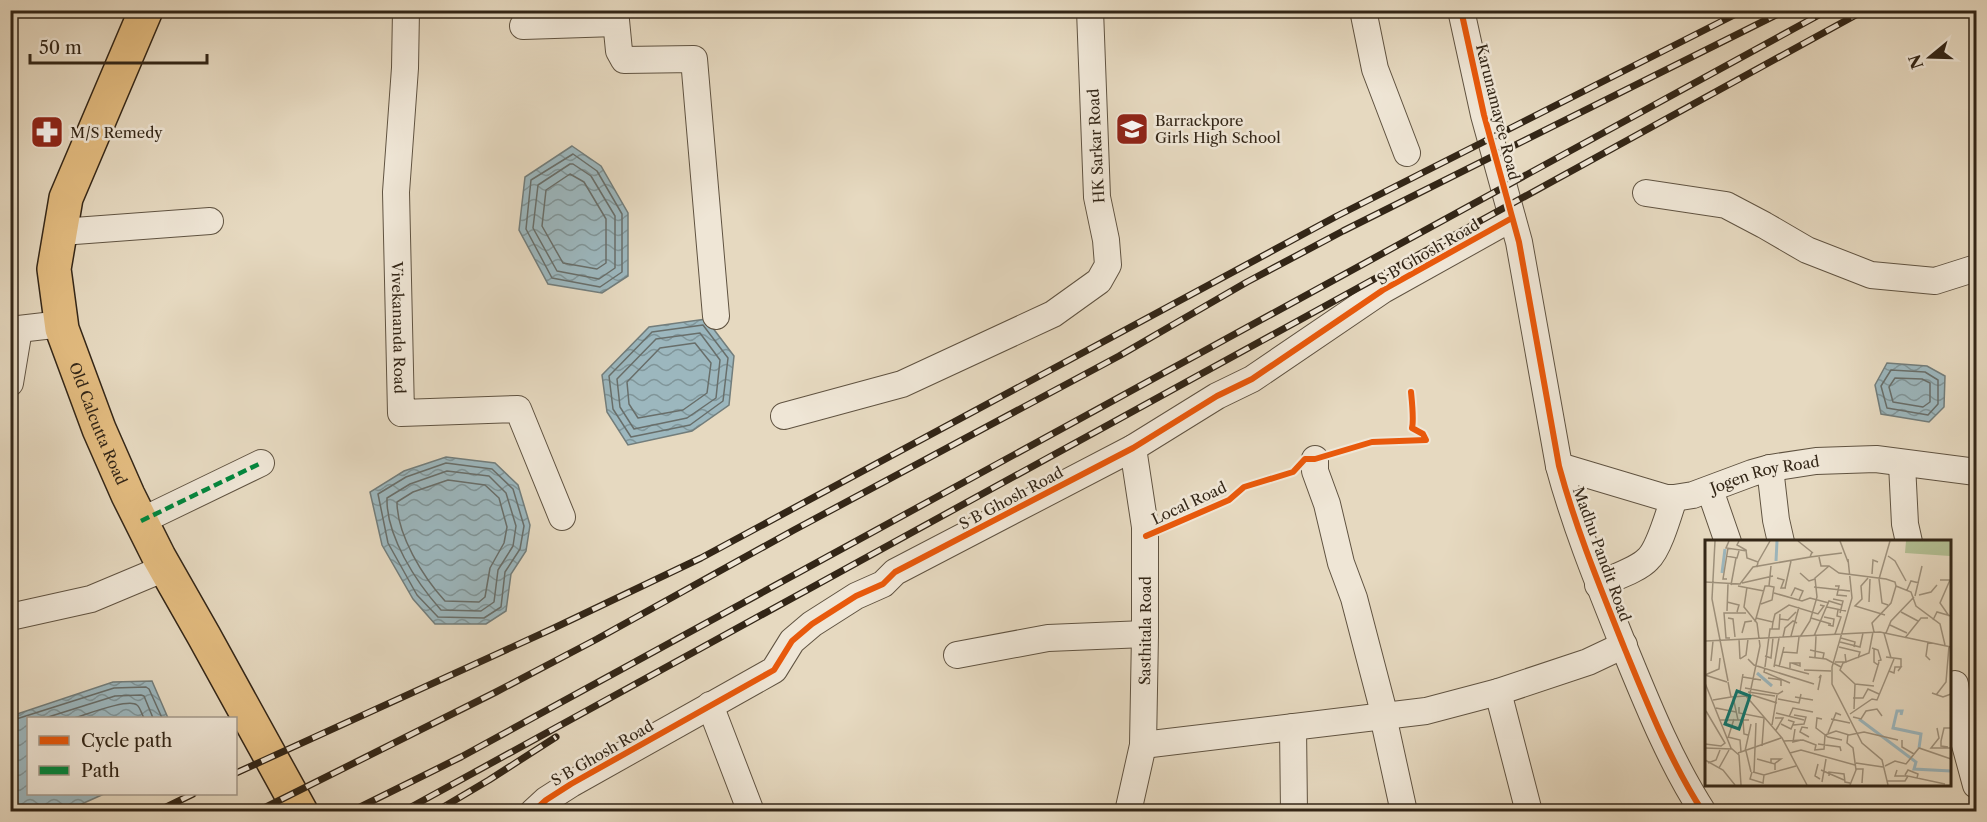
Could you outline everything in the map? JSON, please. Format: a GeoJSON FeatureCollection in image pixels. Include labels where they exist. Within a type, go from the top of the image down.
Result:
{"type":"FeatureCollection","features":[{"type":"Feature","properties":{"kind":"main road","name":"Old Calcutta Road"},"geometry":{"type":"LineString","coordinates":[[146,10],[66,198],[54,269],[62,324],[99,429],[141,521],[301,812]]}},
{"type":"Feature","properties":{"kind":"street","name":"Vivekananda Road"},"geometry":{"type":"LineString","coordinates":[[406,10],[405,68],[396,192],[400,412],[518,409],[562,517]]}},
{"type":"Feature","properties":{"kind":"street"},"geometry":{"type":"LineString","coordinates":[[1363,10],[1375,69],[1407,153]]}},
{"type":"Feature","properties":{"kind":"street","name":"Karunamayee Road"},"geometry":{"type":"LineString","coordinates":[[1461,10],[1484,115],[1512,218]]}},
{"type":"Feature","properties":{"kind":"street","name":"HK Sarkar Road"},"geometry":{"type":"LineString","coordinates":[[784,416],[902,384],[1053,314],[1099,281],[1108,265],[1098,197],[1091,11]]}},
{"type":"Feature","properties":{"kind":"street"},"geometry":{"type":"LineString","coordinates":[[523,26],[615,17],[619,51],[624,60],[694,59],[716,316]]}},
{"type":"Feature","properties":{"kind":"street"},"geometry":{"type":"LineString","coordinates":[[1646,193],[1726,206],[1807,250],[1871,275],[1935,281],[1977,268]]}},
{"type":"Feature","properties":{"kind":"street","name":"S B Ghosh Road"},"geometry":{"type":"LineString","coordinates":[[533,812],[546,800],[571,784],[774,670],[792,641],[807,628],[856,596],[883,584],[895,572],[1133,448],[1217,396],[1252,379],[1383,290],[1512,218]]}},
{"type":"Feature","properties":{"kind":"street","name":"Madhu Pandit Road"},"geometry":{"type":"LineString","coordinates":[[1512,218],[1519,242],[1559,466],[1576,525],[1598,585],[1667,746],[1703,812]]}},
{"type":"Feature","properties":{"kind":"street"},"geometry":{"type":"LineString","coordinates":[[61,232],[210,221]]}},
{"type":"Feature","properties":{"kind":"street"},"geometry":{"type":"LineString","coordinates":[[10,382],[15,329],[62,324]]}},
{"type":"Feature","properties":{"kind":"street","name":"Sasthitala Road"},"geometry":{"type":"LineString","coordinates":[[1128,812],[1143,745],[1145,634],[1145,527],[1133,448]]}},
{"type":"Feature","properties":{"kind":"street"},"geometry":{"type":"LineString","coordinates":[[1315,459],[1315,471],[1330,516],[1341,563],[1354,598],[1383,709],[1404,812]]}},
{"type":"Feature","properties":{"kind":"street","name":"Jogen Roy Road"},"geometry":{"type":"LineString","coordinates":[[1559,466],[1666,498],[1710,490],[1770,468],[1816,461],[1876,459],[1977,472]]}},
{"type":"Feature","properties":{"kind":"street"},"geometry":{"type":"LineString","coordinates":[[141,521],[261,463]]}},
{"type":"Feature","properties":{"kind":"street"},"geometry":{"type":"LineString","coordinates":[[1902,464],[1905,524],[1909,540]]}},
{"type":"Feature","properties":{"kind":"street"},"geometry":{"type":"LineString","coordinates":[[1770,468],[1781,540]]}},
{"type":"Feature","properties":{"kind":"street"},"geometry":{"type":"LineString","coordinates":[[1710,490],[1727,540]]}},
{"type":"Feature","properties":{"kind":"street"},"geometry":{"type":"LineString","coordinates":[[1598,585],[1649,559],[1674,498]]}},
{"type":"Feature","properties":{"kind":"street"},"geometry":{"type":"LineString","coordinates":[[10,617],[91,598],[165,568]]}},
{"type":"Feature","properties":{"kind":"street"},"geometry":{"type":"LineString","coordinates":[[957,654],[1048,638],[1145,634]]}},
{"type":"Feature","properties":{"kind":"street"},"geometry":{"type":"LineString","coordinates":[[1143,745],[1426,711],[1498,692],[1588,662],[1624,645]]}},
{"type":"Feature","properties":{"kind":"street"},"geometry":{"type":"LineString","coordinates":[[1955,684],[1964,741],[1977,785]]}},
{"type":"Feature","properties":{"kind":"street"},"geometry":{"type":"LineString","coordinates":[[1498,692],[1529,812]]}},
{"type":"Feature","properties":{"kind":"street"},"geometry":{"type":"LineString","coordinates":[[710,705],[751,812]]}},
{"type":"Feature","properties":{"kind":"street"},"geometry":{"type":"LineString","coordinates":[[1293,727],[1294,812]]}},
{"type":"Feature","properties":{"kind":"water"},"geometry":{"type":"Polygon","coordinates":[[[572,146],[601,166],[628,213],[628,276],[602,293],[548,284],[519,230],[525,177],[572,146]]]}},
{"type":"Feature","properties":{"kind":"water"},"geometry":{"type":"Polygon","coordinates":[[[706,319],[734,356],[729,405],[692,431],[628,445],[607,412],[602,375],[649,327],[706,319]]]}},
{"type":"Feature","properties":{"kind":"water"},"geometry":{"type":"Polygon","coordinates":[[[1887,363],[1927,366],[1945,376],[1944,407],[1929,422],[1881,414],[1875,385],[1887,363]]]}},
{"type":"Feature","properties":{"kind":"water"},"geometry":{"type":"Polygon","coordinates":[[[446,457],[495,463],[518,485],[530,525],[526,551],[511,574],[506,611],[486,624],[435,624],[413,599],[382,545],[370,492],[404,471],[446,457]]]}},
{"type":"Feature","properties":{"kind":"water"},"geometry":{"type":"Polygon","coordinates":[[[152,681],[168,717],[27,717],[27,795],[102,795],[66,811],[11,811],[11,716],[113,682],[152,681]]]}},
{"type":"Feature","properties":{"kind":"railway"},"geometry":{"type":"LineString","coordinates":[[237,773],[554,628],[701,558],[1337,216],[1744,10]]}},
{"type":"Feature","properties":{"kind":"railway"},"geometry":{"type":"LineString","coordinates":[[256,812],[597,639],[794,530],[1119,356],[1247,282],[1343,231],[1786,10]]}},
{"type":"Feature","properties":{"kind":"railway"},"geometry":{"type":"LineString","coordinates":[[350,812],[461,757],[1828,10]]}},
{"type":"Feature","properties":{"kind":"railway"},"geometry":{"type":"LineString","coordinates":[[402,812],[1865,10]]}},
{"type":"Feature","properties":{"kind":"railway"},"geometry":{"type":"LineString","coordinates":[[435,812],[556,737]]}},
{"type":"Feature","properties":{"kind":"railway"},"geometry":{"type":"LineString","coordinates":[[156,812],[191,795]]}},
{"type":"Feature","properties":{"kind":"marked path"},"geometry":{"type":"LineString","coordinates":[[141,521],[261,463]]}},
{"type":"Feature","properties":{"kind":"cycle path"},"geometry":{"type":"LineString","coordinates":[[1461,10],[1484,115],[1519,242],[1559,466],[1589,558],[1641,689],[1670,752],[1703,812]]}},
{"type":"Feature","properties":{"kind":"cycle path"},"geometry":{"type":"LineString","coordinates":[[533,812],[546,800],[571,784],[774,670],[792,641],[812,624],[856,596],[883,584],[895,572],[1133,448],[1217,396],[1252,379],[1383,290],[1512,218]]}},
{"type":"Feature","properties":{"kind":"cycle path","name":"Local Road"},"geometry":{"type":"LineString","coordinates":[[1146,536],[1229,500],[1244,487],[1293,472],[1305,459],[1315,459],[1372,442],[1426,440],[1423,434],[1412,428],[1411,392]]}},
{"type":"Feature","properties":{"kind":"place","name":"Barrackpore Girls High School"},"geometry":{"type":"Point","coordinates":[1132,129]}},
{"type":"Feature","properties":{"kind":"place","name":"M/S Remedy"},"geometry":{"type":"Point","coordinates":[47,132]}}]}
